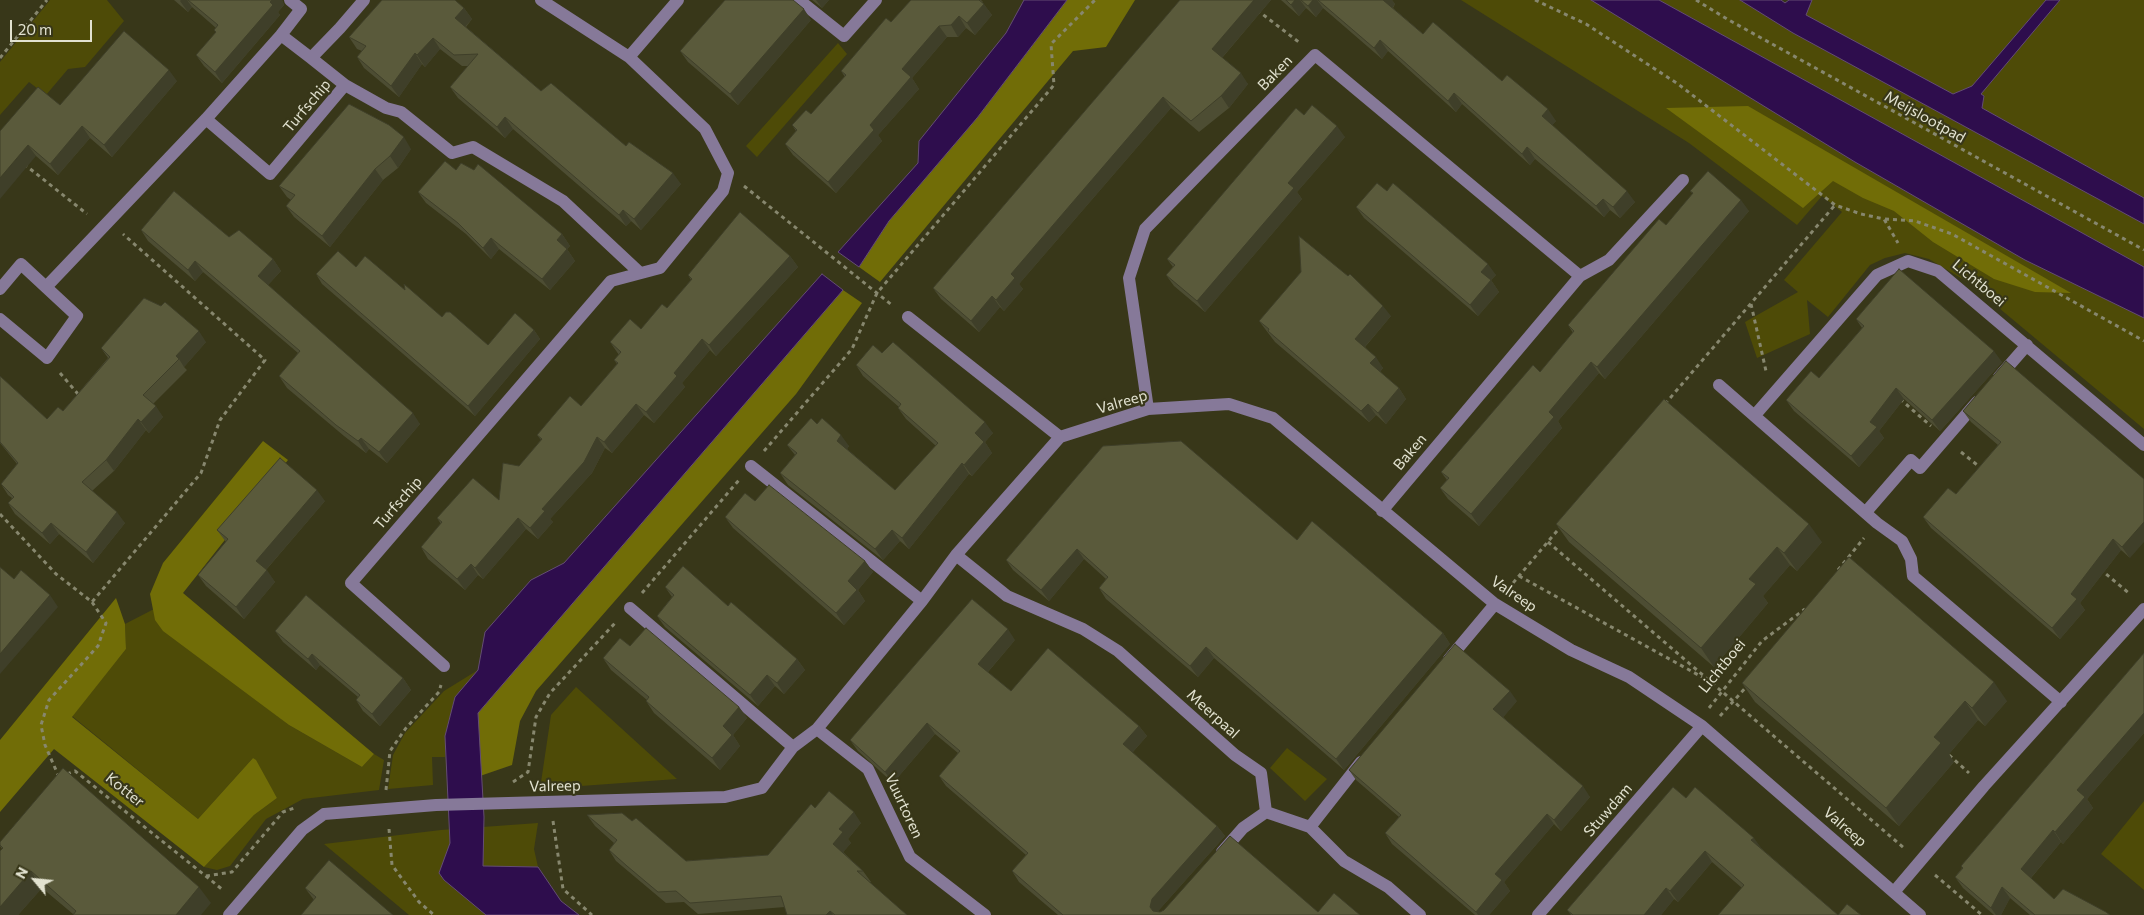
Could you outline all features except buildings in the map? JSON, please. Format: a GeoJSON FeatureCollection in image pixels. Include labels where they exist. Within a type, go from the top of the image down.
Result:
{"type":"FeatureCollection","features":[{"type":"Feature","properties":{"kind":"street"},"geometry":{"type":"LineString","coordinates":[[47,286],[206,119],[281,35],[301,9],[290,0]]}},
{"type":"Feature","properties":{"kind":"street","name":"Turfschip"},"geometry":{"type":"LineString","coordinates":[[281,35],[311,58],[364,0]]}},
{"type":"Feature","properties":{"kind":"street"},"geometry":{"type":"LineString","coordinates":[[540,0],[629,56],[705,129],[728,173]]}},
{"type":"Feature","properties":{"kind":"street"},"geometry":{"type":"LineString","coordinates":[[629,56],[678,0]]}},
{"type":"Feature","properties":{"kind":"street"},"geometry":{"type":"LineString","coordinates":[[798,0],[844,36],[876,0]]}},
{"type":"Feature","properties":{"kind":"street","name":"Baken"},"geometry":{"type":"LineString","coordinates":[[1148,409],[1129,278],[1145,229],[1315,55],[1580,276]]}},
{"type":"Feature","properties":{"kind":"street"},"geometry":{"type":"LineString","coordinates":[[311,58],[345,85]]}},
{"type":"Feature","properties":{"kind":"street","name":"Turfschip"},"geometry":{"type":"LineString","coordinates":[[206,119],[270,174],[345,85],[386,108],[402,112],[452,153],[473,147],[563,201],[640,273]]}},
{"type":"Feature","properties":{"kind":"street","name":"Turfschip"},"geometry":{"type":"LineString","coordinates":[[444,666],[351,583],[611,281],[660,268],[723,191],[728,173]]}},
{"type":"Feature","properties":{"kind":"street","name":"Baken"},"geometry":{"type":"LineString","coordinates":[[1382,511],[1580,276],[1609,260],[1684,180]]}},
{"type":"Feature","properties":{"kind":"street"},"geometry":{"type":"LineString","coordinates":[[1754,415],[1877,275],[1908,261]]}},
{"type":"Feature","properties":{"kind":"street","name":"Lichtboei"},"geometry":{"type":"LineString","coordinates":[[1908,261],[1938,270],[2144,445]]}},
{"type":"Feature","properties":{"kind":"street"},"geometry":{"type":"LineString","coordinates":[[0,289],[21,264],[47,286],[77,316],[47,358],[0,320]]}},
{"type":"Feature","properties":{"kind":"street"},"geometry":{"type":"LineString","coordinates":[[908,317],[1060,437]]}},
{"type":"Feature","properties":{"kind":"street"},"geometry":{"type":"LineString","coordinates":[[1866,512],[1911,460],[1920,468],[2027,345]]}},
{"type":"Feature","properties":{"kind":"street"},"geometry":{"type":"LineString","coordinates":[[1719,385],[1877,522],[1902,541],[1911,559],[1913,576],[2062,702]]}},
{"type":"Feature","properties":{"kind":"street","name":"Valreep"},"geometry":{"type":"LineString","coordinates":[[239,903],[302,830],[324,814],[436,806],[550,804],[725,797],[762,788],[793,747],[817,729],[922,601],[956,556],[1060,437],[1148,409],[1229,404],[1273,418],[1495,604],[1571,650],[1629,678],[1702,726],[1920,915]]}},
{"type":"Feature","properties":{"kind":"street"},"geometry":{"type":"LineString","coordinates":[[751,466],[922,601]]}},
{"type":"Feature","properties":{"kind":"street","name":"Meerpaal"},"geometry":{"type":"LineString","coordinates":[[956,556],[1007,596],[1083,629],[1118,651],[1234,755],[1261,773],[1266,812]]}},
{"type":"Feature","properties":{"kind":"street"},"geometry":{"type":"LineString","coordinates":[[1439,671],[1495,604]]}},
{"type":"Feature","properties":{"kind":"street"},"geometry":{"type":"LineString","coordinates":[[1894,892],[1984,786],[2062,702],[2140,604]]}},
{"type":"Feature","properties":{"kind":"street"},"geometry":{"type":"LineString","coordinates":[[630,608],[793,747]]}},
{"type":"Feature","properties":{"kind":"street","name":"Stuwdam"},"geometry":{"type":"LineString","coordinates":[[1538,915],[1702,726]]}},
{"type":"Feature","properties":{"kind":"street","name":"Vuurtoren"},"geometry":{"type":"LineString","coordinates":[[817,729],[868,769],[910,857],[985,915]]}},
{"type":"Feature","properties":{"kind":"street"},"geometry":{"type":"LineString","coordinates":[[1310,827],[1370,752]]}},
{"type":"Feature","properties":{"kind":"street"},"geometry":{"type":"LineString","coordinates":[[1211,864],[1243,828],[1266,812],[1310,827],[1344,861],[1388,887],[1420,915]]}},
{"type":"Feature","properties":{"kind":"street"},"geometry":{"type":"LineString","coordinates":[[229,915],[239,903]]}},
{"type":"Feature","properties":{"kind":"path"},"geometry":{"type":"LineString","coordinates":[[0,58],[47,0]]}},
{"type":"Feature","properties":{"kind":"path"},"geometry":{"type":"LineString","coordinates":[[510,784],[528,772],[536,717],[550,693],[630,608],[852,349],[877,293],[1054,85],[1051,44],[1095,0]]}},
{"type":"Feature","properties":{"kind":"path"},"geometry":{"type":"LineString","coordinates":[[1535,0],[1586,24],[1678,84],[1835,205],[1861,214],[1914,221],[1952,234],[2144,341]]}},
{"type":"Feature","properties":{"kind":"path","name":"Meijslootpad"},"geometry":{"type":"LineString","coordinates":[[1696,0],[2144,250]]}},
{"type":"Feature","properties":{"kind":"path"},"geometry":{"type":"LineString","coordinates":[[1253,6],[1315,55]]}},
{"type":"Feature","properties":{"kind":"path"},"geometry":{"type":"LineString","coordinates":[[22,162],[103,227],[121,232],[265,360],[220,420],[201,473],[92,602]]}},
{"type":"Feature","properties":{"kind":"path"},"geometry":{"type":"LineString","coordinates":[[728,173],[908,317]]}},
{"type":"Feature","properties":{"kind":"path"},"geometry":{"type":"LineString","coordinates":[[1662,408],[1835,205]]}},
{"type":"Feature","properties":{"kind":"path"},"geometry":{"type":"LineString","coordinates":[[1884,218],[1908,261]]}},
{"type":"Feature","properties":{"kind":"path"},"geometry":{"type":"LineString","coordinates":[[1751,304],[1771,396]]}},
{"type":"Feature","properties":{"kind":"path"},"geometry":{"type":"LineString","coordinates":[[47,358],[78,394],[72,401]]}},
{"type":"Feature","properties":{"kind":"path"},"geometry":{"type":"LineString","coordinates":[[1893,393],[1983,470]]}},
{"type":"Feature","properties":{"kind":"path"},"geometry":{"type":"LineString","coordinates":[[0,514],[56,574],[92,602],[106,623],[98,646],[49,700],[41,726],[45,745],[59,777],[53,784]]}},
{"type":"Feature","properties":{"kind":"path"},"geometry":{"type":"LineString","coordinates":[[1495,604],[1567,520]]}},
{"type":"Feature","properties":{"kind":"path"},"geometry":{"type":"LineString","coordinates":[[1835,573],[1877,522]]}},
{"type":"Feature","properties":{"kind":"path"},"geometry":{"type":"LineString","coordinates":[[1548,542],[1982,915]]}},
{"type":"Feature","properties":{"kind":"path"},"geometry":{"type":"LineString","coordinates":[[2098,567],[2140,604]]}},
{"type":"Feature","properties":{"kind":"path"},"geometry":{"type":"LineString","coordinates":[[1519,576],[1709,680]]}},
{"type":"Feature","properties":{"kind":"path","name":"Lichtboei"},"geometry":{"type":"LineString","coordinates":[[1798,621],[1812,602]]}},
{"type":"Feature","properties":{"kind":"path","name":"Lichtboei"},"geometry":{"type":"LineString","coordinates":[[1702,726],[1710,706],[1762,641],[1806,609]]}},
{"type":"Feature","properties":{"kind":"path","name":"Lichtboei"},"geometry":{"type":"LineString","coordinates":[[1702,726],[1721,715],[1752,681]]}},
{"type":"Feature","properties":{"kind":"path"},"geometry":{"type":"LineString","coordinates":[[1948,754],[1984,786]]}},
{"type":"Feature","properties":{"kind":"path","name":"Kotter"},"geometry":{"type":"LineString","coordinates":[[59,777],[75,771],[239,903]]}},
{"type":"Feature","properties":{"kind":"path"},"geometry":{"type":"LineString","coordinates":[[550,804],[563,889],[592,915]]}},
{"type":"Feature","properties":{"kind":"shaded area"},"geometry":{"type":"Polygon","coordinates":[[[50,0],[107,0],[124,21],[85,67],[68,69],[46,95],[29,82],[0,115],[0,62],[50,0]]]}},
{"type":"Feature","properties":{"kind":"shaded area"},"geometry":{"type":"Polygon","coordinates":[[[1024,0],[1067,0],[977,118],[889,221],[859,267],[838,252],[918,163],[919,141],[1006,33],[1024,0]]]}},
{"type":"Feature","properties":{"kind":"shaded area"},"geometry":{"type":"Polygon","coordinates":[[[1067,0],[1135,0],[1106,47],[1073,51],[880,282],[859,267],[889,221],[977,118],[1067,0]]]}},
{"type":"Feature","properties":{"kind":"shaded area"},"geometry":{"type":"Polygon","coordinates":[[[1461,0],[1591,0],[1855,162],[2025,260],[2144,318],[2144,429],[1969,283],[1929,259],[1905,253],[1885,258],[1870,265],[1828,317],[1807,300],[1810,334],[1757,358],[1745,322],[1798,292],[1784,280],[1842,212],[1822,196],[1797,225],[1689,143],[1461,0]]]}},
{"type":"Feature","properties":{"kind":"shaded area"},"geometry":{"type":"Polygon","coordinates":[[[1591,0],[1659,0],[2144,267],[2144,318],[2025,260],[1855,162],[1591,0]]]}},
{"type":"Feature","properties":{"kind":"shaded area"},"geometry":{"type":"Polygon","coordinates":[[[1659,0],[1740,0],[1793,33],[2144,224],[2144,267],[1659,0]]]}},
{"type":"Feature","properties":{"kind":"shaded area"},"geometry":{"type":"Polygon","coordinates":[[[1740,0],[1781,0],[1785,3],[1789,0],[1812,0],[1806,15],[1953,94],[1972,86],[2046,0],[2060,0],[1981,94],[1984,96],[1982,108],[2144,198],[2144,224],[1793,33],[1740,0]]]}},
{"type":"Feature","properties":{"kind":"shaded area"},"geometry":{"type":"Polygon","coordinates":[[[1812,0],[2046,0],[1972,87],[1953,94],[1805,15],[1812,0]]]}},
{"type":"Feature","properties":{"kind":"shaded area"},"geometry":{"type":"Polygon","coordinates":[[[2060,0],[2144,0],[2144,198],[1982,108],[1984,96],[1981,94],[2060,0]]]}},
{"type":"Feature","properties":{"kind":"shaded area"},"geometry":{"type":"Polygon","coordinates":[[[838,43],[847,54],[757,157],[746,146],[838,43]]]}},
{"type":"Feature","properties":{"kind":"shaded area"},"geometry":{"type":"Polygon","coordinates":[[[1748,106],[2071,293],[2035,292],[1994,279],[1933,242],[1894,211],[1863,198],[1833,181],[1803,208],[1666,108],[1748,106]]]}},
{"type":"Feature","properties":{"kind":"shaded area"},"geometry":{"type":"Polygon","coordinates":[[[822,274],[843,290],[478,713],[484,817],[483,866],[538,867],[561,901],[579,915],[486,915],[444,880],[439,873],[450,843],[445,736],[455,697],[478,670],[485,632],[531,580],[564,563],[822,274]]]}},
{"type":"Feature","properties":{"kind":"shaded area"},"geometry":{"type":"Polygon","coordinates":[[[843,290],[862,303],[796,394],[536,691],[520,721],[512,765],[480,776],[477,714],[843,290]]]}},
{"type":"Feature","properties":{"kind":"shaded area"},"geometry":{"type":"Polygon","coordinates":[[[263,441],[288,460],[183,593],[374,754],[362,767],[289,725],[163,631],[155,620],[150,594],[163,563],[263,441]]]}},
{"type":"Feature","properties":{"kind":"shaded area"},"geometry":{"type":"Polygon","coordinates":[[[116,598],[125,624],[126,649],[72,717],[198,819],[253,758],[256,760],[277,798],[254,815],[204,867],[54,749],[0,812],[0,740],[116,598]]]}},
{"type":"Feature","properties":{"kind":"shaded area"},"geometry":{"type":"Polygon","coordinates":[[[154,609],[156,620],[289,725],[362,767],[374,754],[384,760],[379,790],[303,799],[266,819],[230,866],[217,870],[204,867],[254,815],[277,798],[253,758],[198,819],[72,716],[126,649],[125,624],[154,609]]]}},
{"type":"Feature","properties":{"kind":"shaded area"},"geometry":{"type":"Polygon","coordinates":[[[478,670],[455,697],[445,736],[445,757],[432,757],[433,785],[388,789],[393,755],[405,733],[444,691],[478,670]]]}},
{"type":"Feature","properties":{"kind":"shaded area"},"geometry":{"type":"Polygon","coordinates":[[[576,687],[677,779],[540,789],[551,715],[576,687]]]}},
{"type":"Feature","properties":{"kind":"shaded area"},"geometry":{"type":"Polygon","coordinates":[[[1287,748],[1327,779],[1305,801],[1270,768],[1287,748]]]}},
{"type":"Feature","properties":{"kind":"shaded area"},"geometry":{"type":"Polygon","coordinates":[[[2144,801],[2144,890],[2101,854],[2144,801]]]}},
{"type":"Feature","properties":{"kind":"shaded area"},"geometry":{"type":"Polygon","coordinates":[[[538,823],[534,849],[538,867],[483,866],[483,835],[439,873],[444,880],[486,915],[409,915],[324,844],[441,830],[538,823]]]}}]}
